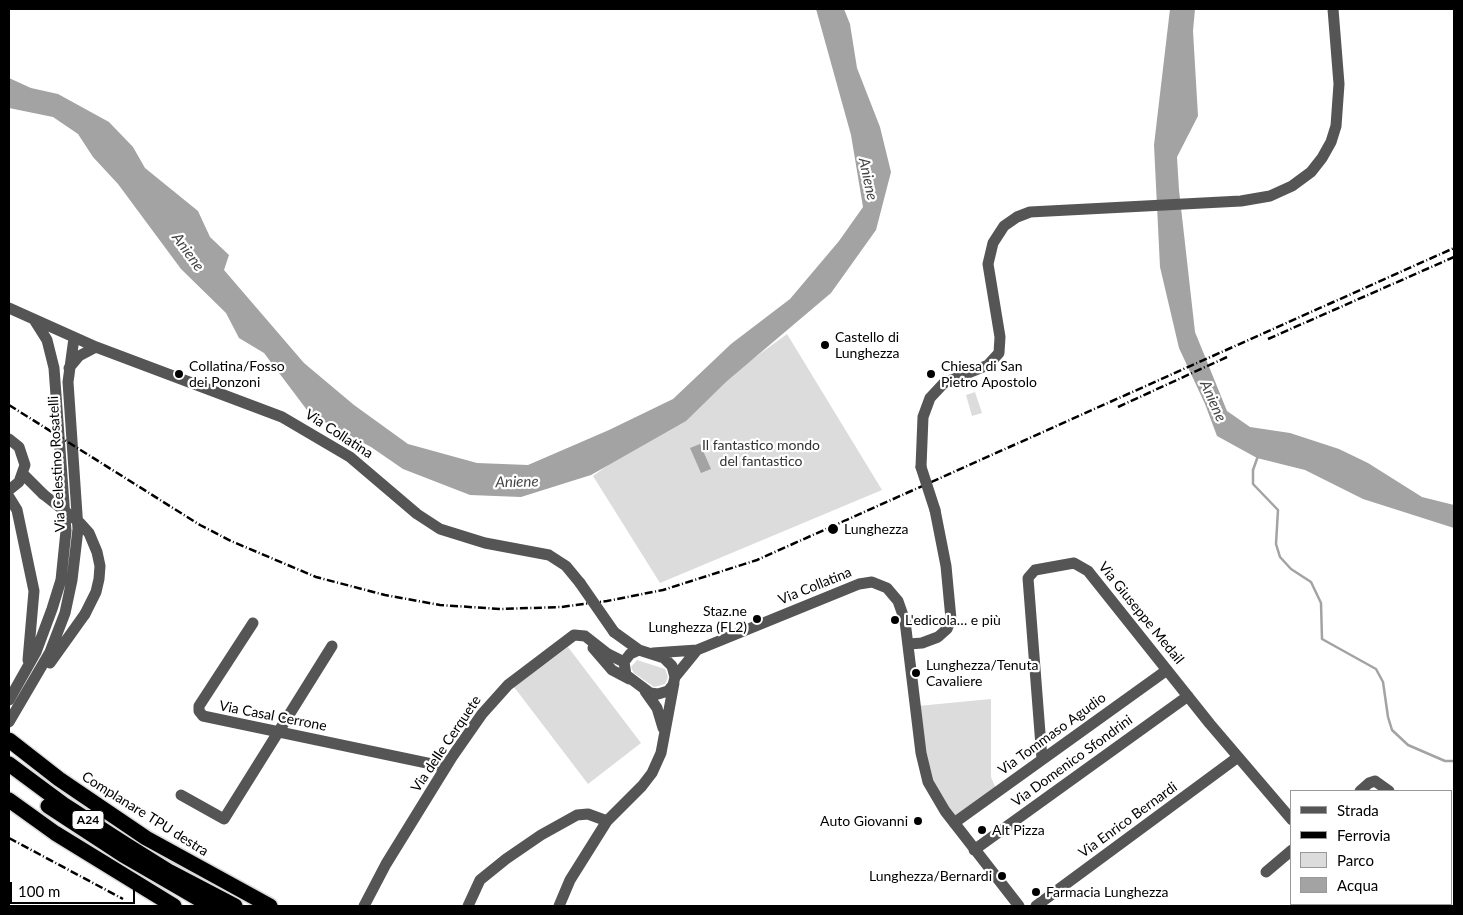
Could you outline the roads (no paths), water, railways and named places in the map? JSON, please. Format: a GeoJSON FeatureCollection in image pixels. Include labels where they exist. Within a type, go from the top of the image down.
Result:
{"type":"FeatureCollection","features":[{"type":"Feature","properties":{"kind":"highway","name":"Complanare TPU destra"},"geometry":{"type":"LineString","coordinates":[[9,740],[67,785],[176,856],[270,906]]}},
{"type":"Feature","properties":{"kind":"highway","name":"A24"},"geometry":{"type":"LineString","coordinates":[[9,764],[63,804],[211,906]]}},
{"type":"Feature","properties":{"kind":"highway","name":"A24"},"geometry":{"type":"LineString","coordinates":[[9,777],[73,823],[168,876],[235,906]]}},
{"type":"Feature","properties":{"kind":"highway"},"geometry":{"type":"LineString","coordinates":[[9,800],[55,833],[174,906]]}},
{"type":"Feature","properties":{"kind":"street"},"geometry":{"type":"LineString","coordinates":[[1019,906],[974,850],[934,795],[923,767],[908,644],[935,638],[945,631],[950,622],[946,566],[936,510],[921,467],[923,417],[930,398],[944,383],[988,366],[996,358],[1000,349],[1000,337],[988,269],[990,251],[1000,231],[1012,220],[1030,212],[1206,204],[1252,200],[1282,192],[1306,176],[1326,153],[1335,131],[1338,102],[1333,9]]}},
{"type":"Feature","properties":{"kind":"street","name":"Via Collatina"},"geometry":{"type":"LineString","coordinates":[[9,308],[96,348],[289,420],[350,457],[417,514],[440,529],[485,543],[549,555],[566,566],[580,583],[614,632],[625,660]]}},
{"type":"Feature","properties":{"kind":"street","name":"Via Celestino Rosatelli"},"geometry":{"type":"LineString","coordinates":[[9,700],[36,652],[61,580],[66,531],[56,384],[48,343],[33,319]]}},
{"type":"Feature","properties":{"kind":"street","name":"Via Celestino Rosatelli"},"geometry":{"type":"LineString","coordinates":[[56,384],[63,354],[74,338]]}},
{"type":"Feature","properties":{"kind":"street","name":"Via Celestino Rosatelli"},"geometry":{"type":"LineString","coordinates":[[9,722],[50,652],[65,613],[72,580],[78,530],[68,370],[74,338]]}},
{"type":"Feature","properties":{"kind":"street"},"geometry":{"type":"LineString","coordinates":[[68,370],[77,358],[96,348]]}},
{"type":"Feature","properties":{"kind":"street"},"geometry":{"type":"LineString","coordinates":[[9,439],[19,447],[23,456],[23,474],[19,482],[9,490]]}},
{"type":"Feature","properties":{"kind":"street"},"geometry":{"type":"LineString","coordinates":[[17,709],[85,614],[96,592],[100,566],[98,552],[89,534],[80,523],[43,494],[23,474]]}},
{"type":"Feature","properties":{"kind":"street"},"geometry":{"type":"LineString","coordinates":[[9,497],[17,510],[34,591],[29,657],[22,678]]}},
{"type":"Feature","properties":{"kind":"street","name":"Via Giuseppe Medail"},"geometry":{"type":"LineString","coordinates":[[1042,759],[1027,581],[1032,572],[1069,562],[1084,566],[1188,696],[1290,818]]}},
{"type":"Feature","properties":{"kind":"street","name":"Via Collatina"},"geometry":{"type":"LineString","coordinates":[[653,654],[697,650],[852,586],[872,582],[887,588],[897,599],[904,617],[908,644]]}},
{"type":"Feature","properties":{"kind":"street","name":"Via Casal Cerrone"},"geometry":{"type":"LineString","coordinates":[[253,623],[200,705],[198,710],[207,718],[277,731],[446,768]]}},
{"type":"Feature","properties":{"kind":"street","name":"Via Collatina"},"geometry":{"type":"LineString","coordinates":[[614,632],[640,650]]}},
{"type":"Feature","properties":{"kind":"street","name":"Via delle Cerquete"},"geometry":{"type":"LineString","coordinates":[[364,906],[386,864],[482,714],[508,685],[570,636],[579,634],[587,638]]}},
{"type":"Feature","properties":{"kind":"street"},"geometry":{"type":"LineString","coordinates":[[587,638],[608,654],[625,660]]}},
{"type":"Feature","properties":{"kind":"street"},"geometry":{"type":"LineString","coordinates":[[587,638],[607,666],[646,690],[661,694],[670,689],[674,680]]}},
{"type":"Feature","properties":{"kind":"street"},"geometry":{"type":"LineString","coordinates":[[181,796],[224,819],[277,731],[332,646]]}},
{"type":"Feature","properties":{"kind":"street"},"geometry":{"type":"LineString","coordinates":[[559,906],[570,880],[607,820],[648,779],[659,759],[674,680],[671,664],[653,654],[640,650],[625,660]]}},
{"type":"Feature","properties":{"kind":"street","name":"Via Collatina"},"geometry":{"type":"LineString","coordinates":[[674,680],[697,650]]}},
{"type":"Feature","properties":{"kind":"street"},"geometry":{"type":"LineString","coordinates":[[625,660],[624,673],[631,680]]}},
{"type":"Feature","properties":{"kind":"street","name":"Via Tommaso Agudio"},"geometry":{"type":"LineString","coordinates":[[954,823],[1167,670]]}},
{"type":"Feature","properties":{"kind":"street"},"geometry":{"type":"LineString","coordinates":[[646,690],[657,708],[664,732]]}},
{"type":"Feature","properties":{"kind":"street","name":"Via Domenico Sfondrini"},"geometry":{"type":"LineString","coordinates":[[974,850],[1188,696]]}},
{"type":"Feature","properties":{"kind":"street","name":"Via Enrico Bernardi"},"geometry":{"type":"LineString","coordinates":[[1036,906],[1238,757]]}},
{"type":"Feature","properties":{"kind":"street"},"geometry":{"type":"LineString","coordinates":[[1361,790],[1369,783],[1375,781],[1388,790]]}},
{"type":"Feature","properties":{"kind":"street"},"geometry":{"type":"LineString","coordinates":[[468,906],[475,888],[486,874],[541,835],[580,814],[592,814],[607,820]]}},
{"type":"Feature","properties":{"kind":"street"},"geometry":{"type":"LineString","coordinates":[[1266,872],[1290,852]]}},
{"type":"Feature","properties":{"kind":"water","name":"Aniene"},"geometry":{"type":"Polygon","coordinates":[[[816,9],[844,9],[850,24],[857,68],[880,127],[891,172],[876,230],[831,293],[727,381],[686,421],[591,475],[521,497],[470,495],[403,469],[371,447],[310,414],[264,353],[239,338],[226,313],[181,269],[118,184],[93,157],[78,134],[53,117],[9,108],[9,78],[31,88],[58,94],[109,122],[133,147],[145,168],[198,211],[210,237],[229,255],[224,270],[304,363],[354,405],[408,444],[477,463],[528,465],[609,430],[673,399],[731,344],[790,299],[839,241],[863,207],[851,135],[816,9]]]}},
{"type":"Feature","properties":{"kind":"water","name":"Aniene"},"geometry":{"type":"Polygon","coordinates":[[[1170,9],[1195,9],[1193,31],[1198,116],[1177,157],[1179,190],[1195,332],[1227,411],[1250,427],[1290,433],[1339,449],[1368,463],[1422,497],[1454,505],[1454,528],[1363,499],[1305,470],[1257,458],[1217,436],[1205,404],[1179,348],[1160,267],[1154,145],[1170,9]]]}},
{"type":"Feature","properties":{"kind":"water"},"geometry":{"type":"Polygon","coordinates":[[[700,444],[711,469],[701,473],[690,448],[700,444]]]}},
{"type":"Feature","properties":{"kind":"waterway"},"geometry":{"type":"LineString","coordinates":[[1258,456],[1253,470],[1253,484],[1278,510],[1276,544],[1280,557],[1291,569],[1311,582],[1321,603],[1322,639],[1376,669],[1383,682],[1388,717],[1392,730],[1408,745],[1445,761],[1454,761]]}},
{"type":"Feature","properties":{"kind":"railway"},"geometry":{"type":"LineString","coordinates":[[9,405],[200,525],[231,541],[316,577],[385,595],[440,605],[500,609],[561,607],[607,601],[663,590],[757,560],[1454,248]]}},
{"type":"Feature","properties":{"kind":"railway"},"geometry":{"type":"LineString","coordinates":[[1268,339],[1454,257]]}},
{"type":"Feature","properties":{"kind":"railway"},"geometry":{"type":"LineString","coordinates":[[1118,407],[1227,357]]}},
{"type":"Feature","properties":{"kind":"railway"},"geometry":{"type":"LineString","coordinates":[[9,838],[123,899]]}},
{"type":"Feature","properties":{"kind":"place","name":"Castello di Lunghezza"},"geometry":{"type":"Point","coordinates":[825,345]}},
{"type":"Feature","properties":{"kind":"place","name":"Collatina/Fosso dei Ponzoni"},"geometry":{"type":"Point","coordinates":[179,374]}},
{"type":"Feature","properties":{"kind":"place","name":"Chiesa di San Pietro Apostolo"},"geometry":{"type":"Point","coordinates":[931,374]}},
{"type":"Feature","properties":{"kind":"place","name":"Lunghezza"},"geometry":{"type":"Point","coordinates":[833,529]}},
{"type":"Feature","properties":{"kind":"place","name":"Staz.ne Lunghezza (FL2)"},"geometry":{"type":"Point","coordinates":[757,619]}},
{"type":"Feature","properties":{"kind":"place","name":"L'edicola… e più"},"geometry":{"type":"Point","coordinates":[895,620]}},
{"type":"Feature","properties":{"kind":"place","name":"Lunghezza/Tenuta Cavaliere"},"geometry":{"type":"Point","coordinates":[916,673]}},
{"type":"Feature","properties":{"kind":"place","name":"Auto Giovanni"},"geometry":{"type":"Point","coordinates":[918,821]}},
{"type":"Feature","properties":{"kind":"place","name":"Alt Pizza"},"geometry":{"type":"Point","coordinates":[982,830]}},
{"type":"Feature","properties":{"kind":"place","name":"Lunghezza/Bernardi"},"geometry":{"type":"Point","coordinates":[1002,876]}},
{"type":"Feature","properties":{"kind":"place","name":"Farmacia Lunghezza"},"geometry":{"type":"Point","coordinates":[1036,892]}},
{"type":"Feature","properties":{"kind":"park label","name":"Il fantastico mondo del fantastico"},"geometry":{"type":"Point","coordinates":[761,454]}}]}
